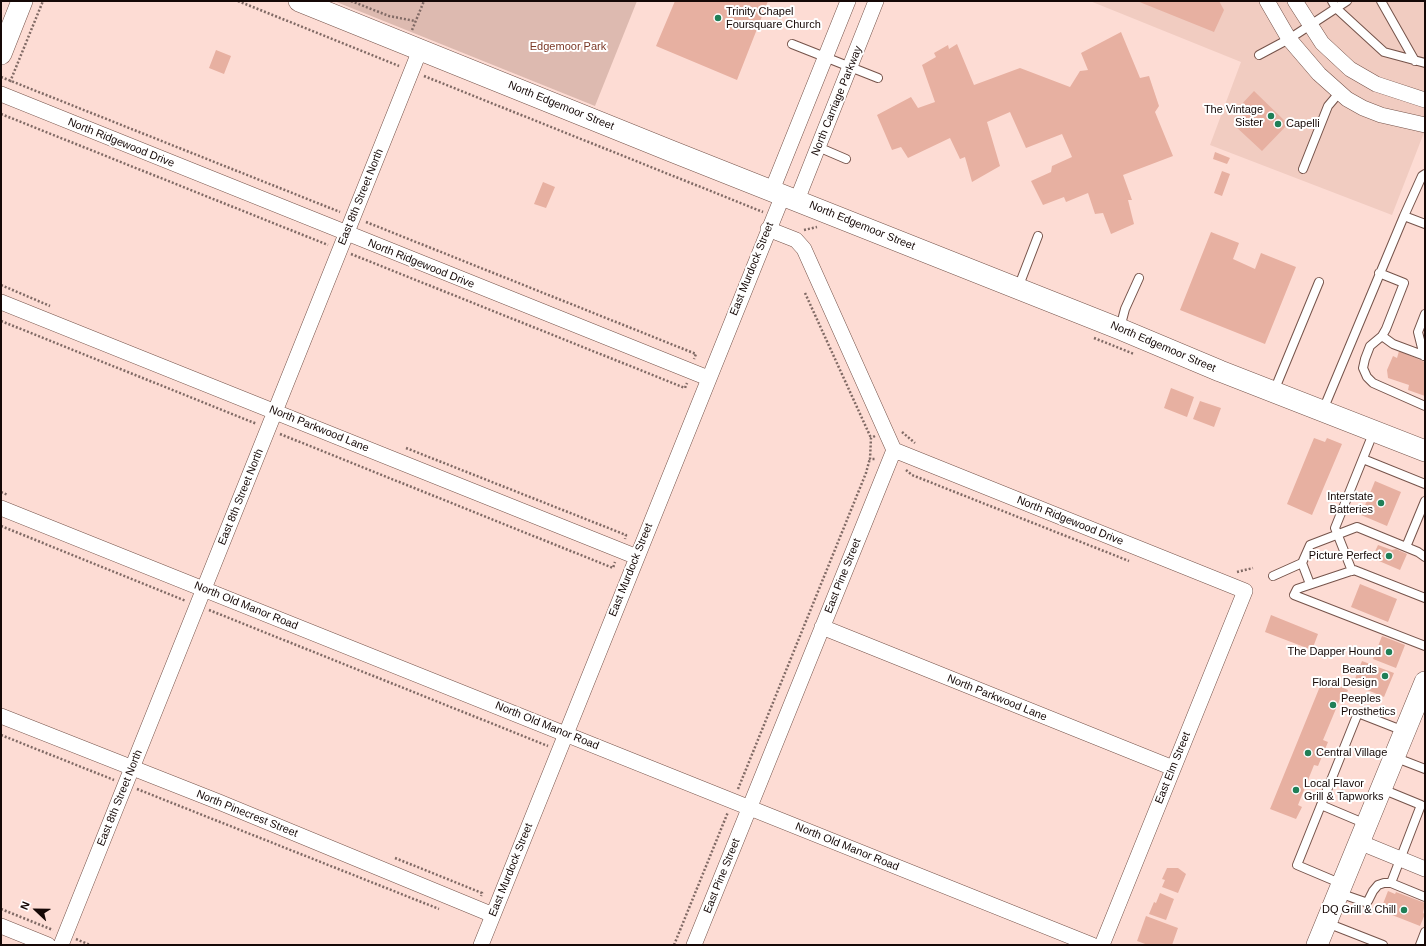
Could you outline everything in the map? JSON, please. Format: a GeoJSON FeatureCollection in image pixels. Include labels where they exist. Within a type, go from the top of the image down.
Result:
{"type":"FeatureCollection","features":[{"type":"Feature","properties":{"kind":"street"},"geometry":{"type":"LineString","coordinates":[[1,54],[22,1]]}},
{"type":"Feature","properties":{"kind":"street","name":"North Edgemoor Street"},"geometry":{"type":"LineString","coordinates":[[299,1],[1120,328],[1220,371],[1425,450]]}},
{"type":"Feature","properties":{"kind":"street"},"geometry":{"type":"LineString","coordinates":[[784,195],[825,57],[848,1]]}},
{"type":"Feature","properties":{"kind":"street","name":"North Carriage Parkway"},"geometry":{"type":"LineString","coordinates":[[784,195],[818,147],[876,1]]}},
{"type":"Feature","properties":{"kind":"street"},"geometry":{"type":"LineString","coordinates":[[1267,1],[1289,39],[1319,74],[1339,93],[1363,108],[1381,115],[1425,125]]}},
{"type":"Feature","properties":{"kind":"street"},"geometry":{"type":"LineString","coordinates":[[1295,1],[1322,43],[1350,69],[1376,84],[1425,100]]}},
{"type":"Feature","properties":{"kind":"street","name":"East 8th Street North"},"geometry":{"type":"LineString","coordinates":[[63,940],[420,50]]}},
{"type":"Feature","properties":{"kind":"street","name":"North Ridgewood Drive"},"geometry":{"type":"LineString","coordinates":[[4,91],[346,234],[708,378]]}},
{"type":"Feature","properties":{"kind":"street","name":"East Murdock Street"},"geometry":{"type":"LineString","coordinates":[[481,945],[708,378],[771,223],[784,195]]}},
{"type":"Feature","properties":{"kind":"street"},"geometry":{"type":"LineString","coordinates":[[771,223],[796,240],[804,249],[894,450]]}},
{"type":"Feature","properties":{"kind":"street","name":"North Parkwood Lane"},"geometry":{"type":"LineString","coordinates":[[1,302],[637,557]]}},
{"type":"Feature","properties":{"kind":"street","name":"North Ridgewood Drive"},"geometry":{"type":"LineString","coordinates":[[894,450],[1245,591]]}},
{"type":"Feature","properties":{"kind":"street","name":"East Pine Street"},"geometry":{"type":"LineString","coordinates":[[694,945],[894,450]]}},
{"type":"Feature","properties":{"kind":"street","name":"North Old Manor Road"},"geometry":{"type":"LineString","coordinates":[[1,508],[566,733],[1092,945]]}},
{"type":"Feature","properties":{"kind":"street","name":"East Elm Street"},"geometry":{"type":"LineString","coordinates":[[1102,945],[1245,591]]}},
{"type":"Feature","properties":{"kind":"street","name":"North Parkwood Lane"},"geometry":{"type":"LineString","coordinates":[[822,628],[1173,768]]}},
{"type":"Feature","properties":{"kind":"street"},"geometry":{"type":"LineString","coordinates":[[1317,945],[1394,756],[1424,688]]}},
{"type":"Feature","properties":{"kind":"street","name":"North Pinecrest Street"},"geometry":{"type":"LineString","coordinates":[[1,716],[226,805],[493,915]]}},
{"type":"Feature","properties":{"kind":"street"},"geometry":{"type":"LineString","coordinates":[[1363,833],[1400,859],[1425,869]]}},
{"type":"Feature","properties":{"kind":"street"},"geometry":{"type":"LineString","coordinates":[[1,926],[48,945]]}},
{"type":"Feature","properties":{"kind":"lane"},"geometry":{"type":"LineString","coordinates":[[1259,55],[1289,39],[1310,25],[1334,4],[1347,1]]}},
{"type":"Feature","properties":{"kind":"lane"},"geometry":{"type":"LineString","coordinates":[[1381,1],[1415,61]]}},
{"type":"Feature","properties":{"kind":"lane"},"geometry":{"type":"LineString","coordinates":[[1334,4],[1384,52],[1425,64]]}},
{"type":"Feature","properties":{"kind":"lane"},"geometry":{"type":"LineString","coordinates":[[792,44],[878,78]]}},
{"type":"Feature","properties":{"kind":"lane"},"geometry":{"type":"LineString","coordinates":[[1303,170],[1328,106],[1339,93]]}},
{"type":"Feature","properties":{"kind":"lane"},"geometry":{"type":"LineString","coordinates":[[818,147],[846,159]]}},
{"type":"Feature","properties":{"kind":"lane"},"geometry":{"type":"LineString","coordinates":[[1323,411],[1404,216],[1422,176],[1425,174]]}},
{"type":"Feature","properties":{"kind":"lane"},"geometry":{"type":"LineString","coordinates":[[1404,216],[1425,224]]}},
{"type":"Feature","properties":{"kind":"lane"},"geometry":{"type":"LineString","coordinates":[[1018,288],[1038,236]]}},
{"type":"Feature","properties":{"kind":"lane"},"geometry":{"type":"LineString","coordinates":[[1380,273],[1404,283],[1386,329],[1382,336],[1370,346],[1363,368],[1367,377],[1373,383],[1425,406]]}},
{"type":"Feature","properties":{"kind":"lane"},"geometry":{"type":"LineString","coordinates":[[1120,328],[1125,309],[1139,278]]}},
{"type":"Feature","properties":{"kind":"lane"},"geometry":{"type":"LineString","coordinates":[[1274,392],[1319,282]]}},
{"type":"Feature","properties":{"kind":"lane"},"geometry":{"type":"LineString","coordinates":[[1425,314],[1418,332],[1425,356]]}},
{"type":"Feature","properties":{"kind":"lane"},"geometry":{"type":"LineString","coordinates":[[1382,336],[1393,344],[1425,356]]}},
{"type":"Feature","properties":{"kind":"lane"},"geometry":{"type":"LineString","coordinates":[[1352,571],[1335,528],[1374,431]]}},
{"type":"Feature","properties":{"kind":"lane"},"geometry":{"type":"LineString","coordinates":[[1363,459],[1425,484]]}},
{"type":"Feature","properties":{"kind":"lane"},"geometry":{"type":"LineString","coordinates":[[1406,547],[1424,505]]}},
{"type":"Feature","properties":{"kind":"lane"},"geometry":{"type":"LineString","coordinates":[[1273,576],[1302,563],[1310,545],[1357,527],[1418,552],[1425,557]]}},
{"type":"Feature","properties":{"kind":"lane"},"geometry":{"type":"LineString","coordinates":[[1302,563],[1310,584]]}},
{"type":"Feature","properties":{"kind":"lane"},"geometry":{"type":"LineString","coordinates":[[1425,598],[1354,570],[1297,589],[1294,595],[1425,646]]}},
{"type":"Feature","properties":{"kind":"lane"},"geometry":{"type":"LineString","coordinates":[[1405,731],[1358,713],[1297,865],[1365,902],[1368,901],[1378,885],[1384,883],[1391,883],[1425,897]]}},
{"type":"Feature","properties":{"kind":"lane"},"geometry":{"type":"LineString","coordinates":[[1394,756],[1425,769]]}},
{"type":"Feature","properties":{"kind":"lane"},"geometry":{"type":"LineString","coordinates":[[1381,788],[1422,805],[1391,883]]}},
{"type":"Feature","properties":{"kind":"lane"},"geometry":{"type":"LineString","coordinates":[[1321,805],[1363,833]]}},
{"type":"Feature","properties":{"kind":"lane"},"geometry":{"type":"LineString","coordinates":[[1326,922],[1383,945]]}},
{"type":"Feature","properties":{"kind":"lane"},"geometry":{"type":"LineString","coordinates":[[1420,945],[1425,932]]}},
{"type":"Feature","properties":{"kind":"path"},"geometry":{"type":"LineString","coordinates":[[4,91],[44,1]]}},
{"type":"Feature","properties":{"kind":"path"},"geometry":{"type":"LineString","coordinates":[[238,1],[412,71],[771,223]]}},
{"type":"Feature","properties":{"kind":"path"},"geometry":{"type":"LineString","coordinates":[[351,1],[389,16],[415,21]]}},
{"type":"Feature","properties":{"kind":"path"},"geometry":{"type":"LineString","coordinates":[[805,293],[871,438]]}},
{"type":"Feature","properties":{"kind":"path"},"geometry":{"type":"LineString","coordinates":[[1,321],[613,568]]}},
{"type":"Feature","properties":{"kind":"path"},"geometry":{"type":"LineString","coordinates":[[674,945],[866,473],[870,455]]}},
{"type":"Feature","properties":{"kind":"path"},"geometry":{"type":"LineString","coordinates":[[1,526],[559,750]]}},
{"type":"Feature","properties":{"kind":"path"},"geometry":{"type":"LineString","coordinates":[[1,735],[441,910]]}},
{"type":"Feature","properties":{"kind":"path"},"geometry":{"type":"LineString","coordinates":[[1,909],[63,940],[90,945]]}},
{"type":"Feature","properties":{"kind":"shaded area"},"geometry":{"type":"Polygon","coordinates":[[[1090,1],[1425,1],[1425,130],[1392,215],[1210,145],[1241,62],[1090,1]]]}},
{"type":"Feature","properties":{"kind":"green space","name":"Edgemoor Park"},"geometry":{"type":"Polygon","coordinates":[[[334,1],[637,1],[595,106],[334,1]]]}},
{"type":"Feature","properties":{"kind":"building"},"geometry":{"type":"Polygon","coordinates":[[[675,1],[768,1],[737,80],[656,46],[675,1]]]}},
{"type":"Feature","properties":{"kind":"building"},"geometry":{"type":"Polygon","coordinates":[[[1137,1],[1219,1],[1224,10],[1214,32],[1137,1]]]}},
{"type":"Feature","properties":{"kind":"building"},"geometry":{"type":"Polygon","coordinates":[[[1121,32],[1140,78],[1149,76],[1159,106],[1155,112],[1173,156],[1123,175],[1132,200],[1128,200],[1134,224],[1111,234],[1103,213],[1095,214],[1088,193],[1066,202],[1064,197],[1043,205],[1031,181],[1051,172],[1052,166],[1072,157],[1062,134],[1026,148],[1010,112],[987,122],[1000,166],[972,182],[965,157],[960,159],[950,138],[908,158],[901,147],[892,150],[877,115],[911,97],[918,108],[935,102],[922,65],[936,57],[934,53],[948,45],[949,49],[957,44],[974,85],[1020,68],[1070,87],[1080,71],[1088,70],[1081,53],[1121,32]]]}},
{"type":"Feature","properties":{"kind":"building"},"geometry":{"type":"Polygon","coordinates":[[[216,50],[231,56],[224,74],[209,68],[216,50]]]}},
{"type":"Feature","properties":{"kind":"building"},"geometry":{"type":"Polygon","coordinates":[[[1254,91],[1288,124],[1262,151],[1234,125],[1246,112],[1240,106],[1254,91]]]}},
{"type":"Feature","properties":{"kind":"building"},"geometry":{"type":"Polygon","coordinates":[[[1215,152],[1230,158],[1227,164],[1213,159],[1215,152]]]}},
{"type":"Feature","properties":{"kind":"building"},"geometry":{"type":"Polygon","coordinates":[[[1222,171],[1230,174],[1222,196],[1214,193],[1222,171]]]}},
{"type":"Feature","properties":{"kind":"building"},"geometry":{"type":"Polygon","coordinates":[[[543,182],[555,187],[546,208],[534,204],[543,182]]]}},
{"type":"Feature","properties":{"kind":"building"},"geometry":{"type":"Polygon","coordinates":[[[1211,232],[1239,243],[1233,259],[1255,269],[1261,253],[1296,267],[1265,344],[1180,310],[1211,232]]]}},
{"type":"Feature","properties":{"kind":"building"},"geometry":{"type":"Polygon","coordinates":[[[1399,351],[1425,362],[1425,396],[1408,390],[1409,385],[1388,378],[1387,370],[1393,356],[1397,358],[1399,351]]]}},
{"type":"Feature","properties":{"kind":"building"},"geometry":{"type":"Polygon","coordinates":[[[1171,388],[1194,397],[1187,417],[1164,408],[1171,388]]]}},
{"type":"Feature","properties":{"kind":"building"},"geometry":{"type":"Polygon","coordinates":[[[1200,401],[1221,408],[1214,427],[1193,419],[1200,401]]]}},
{"type":"Feature","properties":{"kind":"building"},"geometry":{"type":"Polygon","coordinates":[[[1314,438],[1325,442],[1327,438],[1342,444],[1312,515],[1287,504],[1314,438]]]}},
{"type":"Feature","properties":{"kind":"building","name":"Interstate Batteries"},"geometry":{"type":"Polygon","coordinates":[[[1375,481],[1401,492],[1387,526],[1361,515],[1375,481]]]}},
{"type":"Feature","properties":{"kind":"building","name":"Picture Perfect"},"geometry":{"type":"Polygon","coordinates":[[[1378,545],[1392,550],[1396,549],[1407,554],[1400,570],[1372,558],[1378,545]]]}},
{"type":"Feature","properties":{"kind":"building"},"geometry":{"type":"Polygon","coordinates":[[[1360,584],[1397,599],[1388,622],[1351,607],[1360,584]]]}},
{"type":"Feature","properties":{"kind":"building"},"geometry":{"type":"Polygon","coordinates":[[[1271,615],[1318,634],[1312,650],[1265,632],[1271,615]]]}},
{"type":"Feature","properties":{"kind":"building","name":"The Dapper Hound"},"geometry":{"type":"Polygon","coordinates":[[[1382,636],[1405,645],[1396,668],[1373,659],[1382,636]]]}},
{"type":"Feature","properties":{"kind":"building"},"geometry":{"type":"Polygon","coordinates":[[[1362,661],[1394,673],[1384,697],[1353,684],[1362,661]]]}},
{"type":"Feature","properties":{"kind":"building","name":"Central Village"},"geometry":{"type":"Polygon","coordinates":[[[1323,679],[1348,690],[1344,701],[1340,699],[1323,740],[1328,742],[1318,766],[1314,765],[1298,805],[1302,807],[1296,819],[1270,809],[1323,679]]]}},
{"type":"Feature","properties":{"kind":"building"},"geometry":{"type":"Polygon","coordinates":[[[1167,868],[1178,868],[1186,874],[1178,893],[1162,887],[1165,880],[1162,879],[1167,868]]]}},
{"type":"Feature","properties":{"kind":"building","name":"DQ Grill & Chill"},"geometry":{"type":"Polygon","coordinates":[[[1388,891],[1395,894],[1396,892],[1425,903],[1423,913],[1425,914],[1420,926],[1387,913],[1388,911],[1381,909],[1388,891]]]}},
{"type":"Feature","properties":{"kind":"building"},"geometry":{"type":"Polygon","coordinates":[[[1160,893],[1174,899],[1166,920],[1149,914],[1160,893]]]}},
{"type":"Feature","properties":{"kind":"building"},"geometry":{"type":"Polygon","coordinates":[[[1146,916],[1178,928],[1172,945],[1148,945],[1137,941],[1146,916]]]}},
{"type":"Feature","properties":{"kind":"place","name":"Trinity Chapel Foursquare Church"},"geometry":{"type":"Point","coordinates":[718,18]}},
{"type":"Feature","properties":{"kind":"place","name":"The Vintage Sister"},"geometry":{"type":"Point","coordinates":[1271,116]}},
{"type":"Feature","properties":{"kind":"place","name":"Capelli"},"geometry":{"type":"Point","coordinates":[1278,124]}},
{"type":"Feature","properties":{"kind":"place","name":"Interstate Batteries"},"geometry":{"type":"Point","coordinates":[1381,503]}},
{"type":"Feature","properties":{"kind":"place","name":"Picture Perfect"},"geometry":{"type":"Point","coordinates":[1389,556]}},
{"type":"Feature","properties":{"kind":"place","name":"The Dapper Hound"},"geometry":{"type":"Point","coordinates":[1389,652]}},
{"type":"Feature","properties":{"kind":"place","name":"Beards Floral Design"},"geometry":{"type":"Point","coordinates":[1385,676]}},
{"type":"Feature","properties":{"kind":"place","name":"Peeples Prosthetics"},"geometry":{"type":"Point","coordinates":[1333,705]}},
{"type":"Feature","properties":{"kind":"place","name":"Central Village"},"geometry":{"type":"Point","coordinates":[1308,753]}},
{"type":"Feature","properties":{"kind":"place","name":"Local Flavor Grill & Tapworks"},"geometry":{"type":"Point","coordinates":[1296,790]}},
{"type":"Feature","properties":{"kind":"place","name":"DQ Grill & Chill"},"geometry":{"type":"Point","coordinates":[1404,910]}}]}
